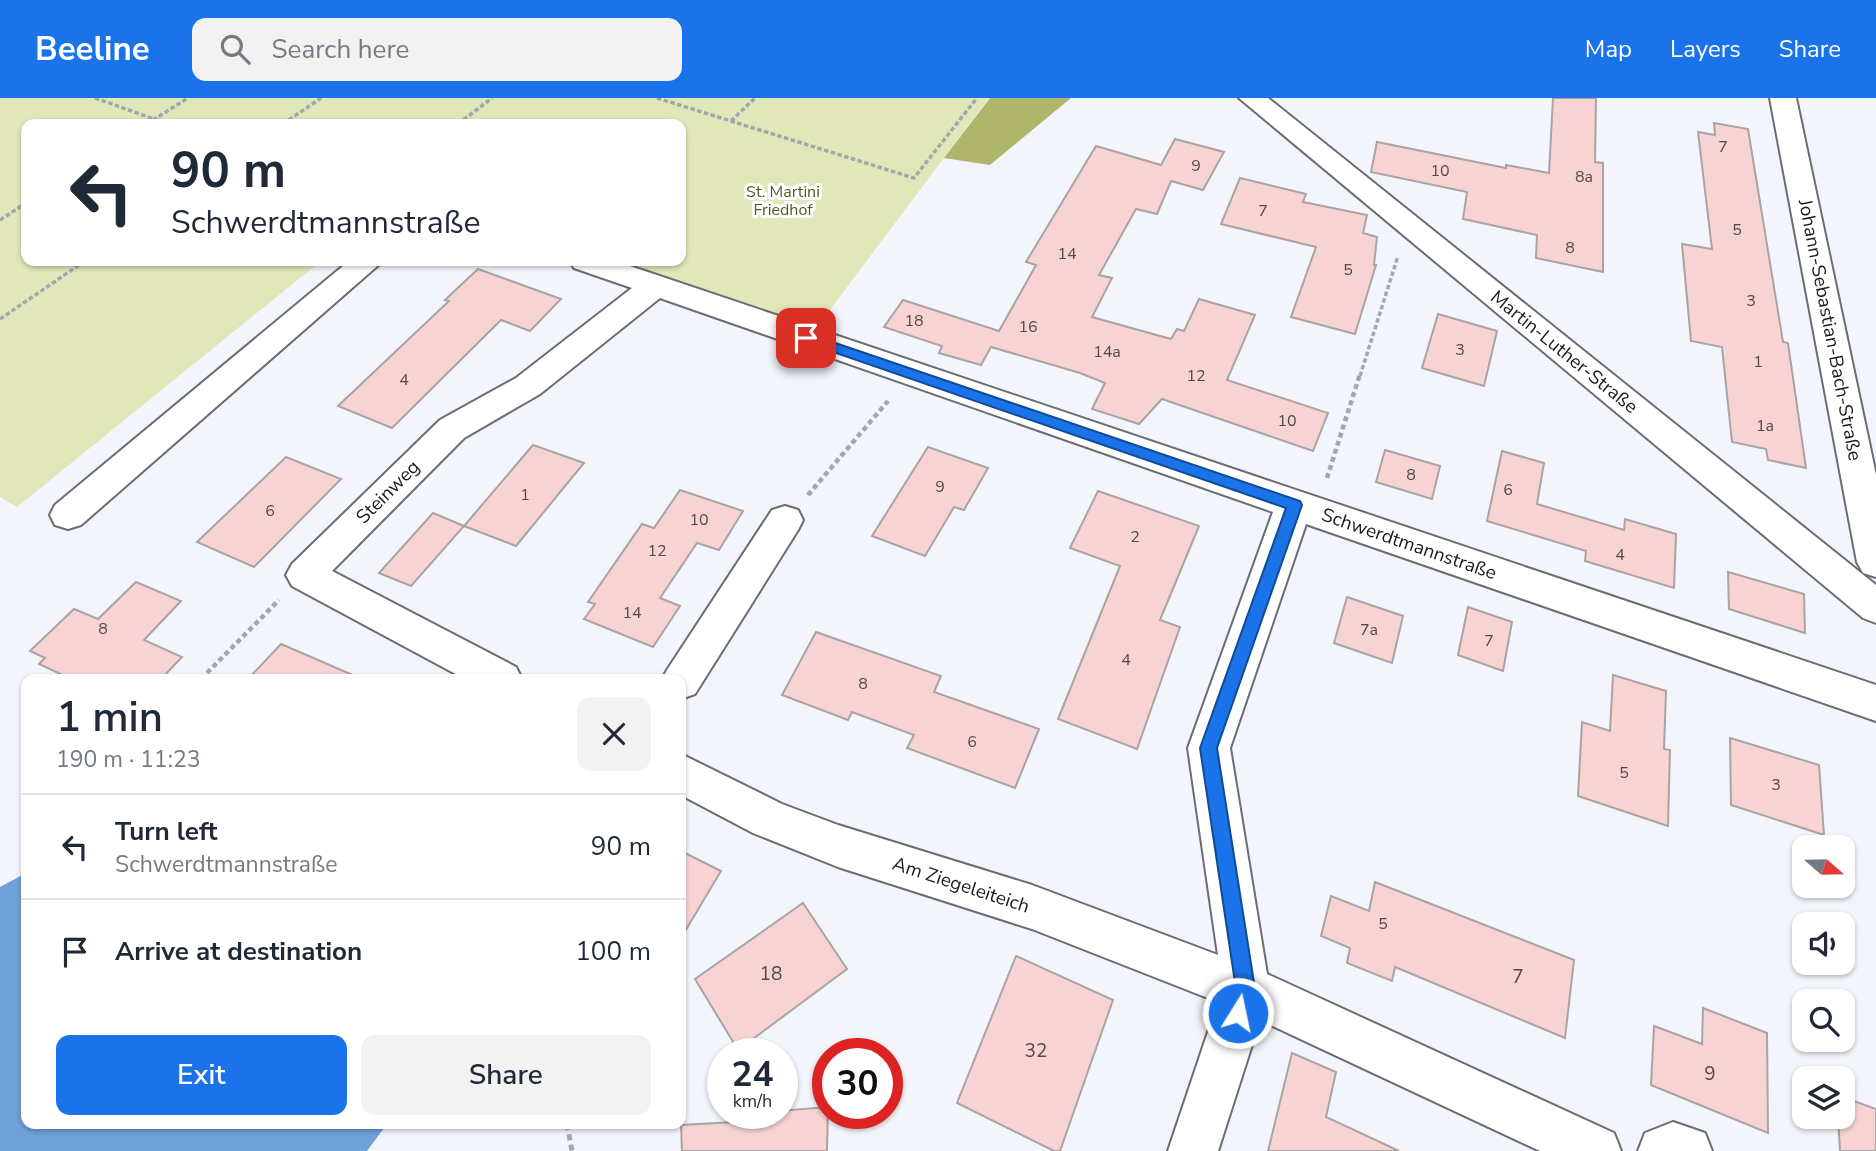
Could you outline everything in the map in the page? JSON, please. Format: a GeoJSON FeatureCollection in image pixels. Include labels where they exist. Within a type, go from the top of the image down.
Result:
{"type":"FeatureCollection","features":[{"type":"Feature","properties":{"kind":"street","name":"Martin-Luther-Straße"},"geometry":{"type":"LineString","coordinates":[[1252,98],[1876,607]]}},
{"type":"Feature","properties":{"kind":"street","name":"Johann-Sebastian-Bach-Straße"},"geometry":{"type":"LineString","coordinates":[[1783,98],[1876,562]]}},
{"type":"Feature","properties":{"kind":"street"},"geometry":{"type":"LineString","coordinates":[[68,515],[362,266]]}},
{"type":"Feature","properties":{"kind":"street","name":"Schwerdtmannstraße"},"geometry":{"type":"LineString","coordinates":[[600,266],[1876,703]]}},
{"type":"Feature","properties":{"kind":"street","name":"Steinweg"},"geometry":{"type":"LineString","coordinates":[[304,575],[452,429],[528,386],[656,285]]}},
{"type":"Feature","properties":{"kind":"street"},"geometry":{"type":"LineString","coordinates":[[1193,1151],[1245,989],[1209,748],[1305,509]]}},
{"type":"Feature","properties":{"kind":"street"},"geometry":{"type":"LineString","coordinates":[[686,674],[785,520]]}},
{"type":"Feature","properties":{"kind":"street"},"geometry":{"type":"LineString","coordinates":[[304,575],[492,674]]}},
{"type":"Feature","properties":{"kind":"street","name":"Am Ziegeleiteich"},"geometry":{"type":"LineString","coordinates":[[686,776],[768,819],[838,846],[1032,907],[1245,989],[1596,1151]]}},
{"type":"Feature","properties":{"kind":"street"},"geometry":{"type":"LineString","coordinates":[[1663,1151],[1673,1147],[1687,1151]]}},
{"type":"Feature","properties":{"kind":"path"},"geometry":{"type":"LineString","coordinates":[[95,98],[151,119]]}},
{"type":"Feature","properties":{"kind":"path"},"geometry":{"type":"LineString","coordinates":[[156,119],[188,98]]}},
{"type":"Feature","properties":{"kind":"path"},"geometry":{"type":"LineString","coordinates":[[290,119],[321,98]]}},
{"type":"Feature","properties":{"kind":"path"},"geometry":{"type":"LineString","coordinates":[[465,119],[492,98]]}},
{"type":"Feature","properties":{"kind":"path"},"geometry":{"type":"LineString","coordinates":[[657,98],[914,178],[977,98]]}},
{"type":"Feature","properties":{"kind":"path"},"geometry":{"type":"LineString","coordinates":[[731,121],[755,98]]}},
{"type":"Feature","properties":{"kind":"path"},"geometry":{"type":"LineString","coordinates":[[0,220],[21,206]]}},
{"type":"Feature","properties":{"kind":"path"},"geometry":{"type":"LineString","coordinates":[[1305,509],[1408,224]]}},
{"type":"Feature","properties":{"kind":"path"},"geometry":{"type":"LineString","coordinates":[[0,319],[78,266]]}},
{"type":"Feature","properties":{"kind":"path"},"geometry":{"type":"LineString","coordinates":[[785,520],[880,413],[906,373]]}},
{"type":"Feature","properties":{"kind":"path"},"geometry":{"type":"LineString","coordinates":[[206,674],[304,575]]}},
{"type":"Feature","properties":{"kind":"path"},"geometry":{"type":"LineString","coordinates":[[568,1129],[572,1151]]}},
{"type":"Feature","properties":{"kind":"green space","name":"St. Martini Friedhof"},"geometry":{"type":"Polygon","coordinates":[[[0,98],[989,98],[817,327],[636,266],[686,266],[686,119],[21,119],[21,266],[315,266],[17,507],[0,497],[0,98]]]}},
{"type":"Feature","properties":{"kind":"green space"},"geometry":{"type":"Polygon","coordinates":[[[990,98],[1071,98],[990,165],[944,158],[990,98]]]}},
{"type":"Feature","properties":{"kind":"water"},"geometry":{"type":"Polygon","coordinates":[[[21,876],[21,1129],[383,1129],[367,1151],[0,1151],[0,887],[21,876]]]}},
{"type":"Feature","properties":{"kind":"building"},"geometry":{"type":"Polygon","coordinates":[[[1553,98],[1596,98],[1595,162],[1603,163],[1603,272],[1536,258],[1537,235],[1463,219],[1467,192],[1371,172],[1377,142],[1506,168],[1506,165],[1549,173],[1553,98]]]}},
{"type":"Feature","properties":{"kind":"building"},"geometry":{"type":"Polygon","coordinates":[[[1714,123],[1748,129],[1783,342],[1788,343],[1806,468],[1768,460],[1766,449],[1732,442],[1722,347],[1691,341],[1682,244],[1712,249],[1698,132],[1715,135],[1714,123]]]}},
{"type":"Feature","properties":{"kind":"building"},"geometry":{"type":"Polygon","coordinates":[[[1175,139],[1224,152],[1203,190],[1171,181],[1157,214],[1136,209],[1099,275],[1112,278],[1092,317],[1171,339],[1177,329],[1184,331],[1199,299],[1255,315],[1227,380],[1328,413],[1313,451],[1162,399],[1139,424],[1092,409],[1105,383],[1080,373],[991,347],[981,365],[939,353],[942,346],[884,327],[903,300],[999,331],[1036,265],[1026,262],[1096,146],[1161,165],[1175,139]]]}},
{"type":"Feature","properties":{"kind":"building"},"geometry":{"type":"Polygon","coordinates":[[[1240,178],[1306,194],[1303,202],[1367,215],[1363,233],[1377,237],[1376,265],[1355,334],[1291,317],[1316,247],[1221,224],[1240,178]]]}},
{"type":"Feature","properties":{"kind":"building"},"geometry":{"type":"Polygon","coordinates":[[[478,269],[561,299],[530,331],[501,320],[392,428],[338,406],[449,301],[445,300],[478,269]]]}},
{"type":"Feature","properties":{"kind":"building"},"geometry":{"type":"Polygon","coordinates":[[[1438,314],[1497,331],[1484,386],[1422,368],[1438,314]]]}},
{"type":"Feature","properties":{"kind":"building"},"geometry":{"type":"Polygon","coordinates":[[[533,445],[584,463],[516,546],[464,526],[533,445]]]}},
{"type":"Feature","properties":{"kind":"building"},"geometry":{"type":"Polygon","coordinates":[[[928,447],[988,468],[964,510],[954,507],[925,556],[872,536],[928,447]]]}},
{"type":"Feature","properties":{"kind":"building"},"geometry":{"type":"Polygon","coordinates":[[[1385,450],[1440,466],[1432,499],[1376,482],[1385,450]]]}},
{"type":"Feature","properties":{"kind":"building"},"geometry":{"type":"Polygon","coordinates":[[[1502,451],[1544,463],[1537,504],[1624,530],[1625,519],[1676,534],[1674,588],[1585,561],[1586,551],[1487,521],[1502,451]]]}},
{"type":"Feature","properties":{"kind":"building"},"geometry":{"type":"Polygon","coordinates":[[[286,457],[341,479],[254,567],[197,542],[286,457]]]}},
{"type":"Feature","properties":{"kind":"building"},"geometry":{"type":"Polygon","coordinates":[[[680,490],[743,511],[719,550],[697,543],[660,598],[680,606],[653,647],[584,619],[595,604],[588,602],[642,524],[654,528],[680,490]]]}},
{"type":"Feature","properties":{"kind":"building"},"geometry":{"type":"Polygon","coordinates":[[[1098,491],[1199,526],[1160,620],[1180,627],[1137,749],[1058,719],[1120,566],[1070,548],[1098,491]]]}},
{"type":"Feature","properties":{"kind":"building"},"geometry":{"type":"Polygon","coordinates":[[[433,513],[464,526],[411,586],[379,573],[433,513]]]}},
{"type":"Feature","properties":{"kind":"building"},"geometry":{"type":"Polygon","coordinates":[[[1728,572],[1804,594],[1805,633],[1729,609],[1728,572]]]}},
{"type":"Feature","properties":{"kind":"building"},"geometry":{"type":"Polygon","coordinates":[[[136,582],[181,601],[144,640],[182,657],[166,674],[60,674],[39,664],[45,658],[30,651],[74,609],[98,619],[136,582]]]}},
{"type":"Feature","properties":{"kind":"building"},"geometry":{"type":"Polygon","coordinates":[[[1347,597],[1403,616],[1392,663],[1334,643],[1347,597]]]}},
{"type":"Feature","properties":{"kind":"building"},"geometry":{"type":"Polygon","coordinates":[[[1468,607],[1512,622],[1503,671],[1458,655],[1468,607]]]}},
{"type":"Feature","properties":{"kind":"building"},"geometry":{"type":"Polygon","coordinates":[[[816,632],[941,676],[934,692],[1039,729],[1015,788],[907,748],[914,735],[852,712],[848,720],[782,695],[816,632]]]}},
{"type":"Feature","properties":{"kind":"building"},"geometry":{"type":"Polygon","coordinates":[[[281,644],[350,674],[253,674],[281,644]]]}},
{"type":"Feature","properties":{"kind":"building"},"geometry":{"type":"Polygon","coordinates":[[[1613,675],[1666,691],[1664,749],[1670,750],[1668,826],[1578,796],[1582,722],[1610,731],[1613,675]]]}},
{"type":"Feature","properties":{"kind":"building"},"geometry":{"type":"Polygon","coordinates":[[[1730,738],[1819,765],[1824,835],[1731,805],[1730,738]]]}},
{"type":"Feature","properties":{"kind":"building"},"geometry":{"type":"Polygon","coordinates":[[[686,854],[721,871],[686,930],[686,854]]]}},
{"type":"Feature","properties":{"kind":"building"},"geometry":{"type":"Polygon","coordinates":[[[1375,882],[1574,960],[1565,1038],[1395,967],[1392,981],[1347,963],[1350,948],[1321,936],[1331,896],[1369,911],[1375,882]]]}},
{"type":"Feature","properties":{"kind":"building"},"geometry":{"type":"Polygon","coordinates":[[[803,903],[847,969],[754,1038],[731,1038],[695,979],[803,903]]]}},
{"type":"Feature","properties":{"kind":"building"},"geometry":{"type":"Polygon","coordinates":[[[1016,956],[1113,1000],[1060,1151],[1054,1151],[957,1103],[1016,956]]]}},
{"type":"Feature","properties":{"kind":"building"},"geometry":{"type":"Polygon","coordinates":[[[1703,1008],[1767,1033],[1768,1133],[1651,1085],[1654,1026],[1702,1044],[1703,1008]]]}},
{"type":"Feature","properties":{"kind":"building"},"geometry":{"type":"Polygon","coordinates":[[[1292,1053],[1336,1072],[1326,1117],[1399,1151],[1268,1151],[1292,1053]]]}},
{"type":"Feature","properties":{"kind":"building"},"geometry":{"type":"Polygon","coordinates":[[[1855,1101],[1876,1109],[1876,1151],[1840,1151],[1839,1129],[1855,1129],[1855,1101]]]}},
{"type":"Feature","properties":{"kind":"building"},"geometry":{"type":"Polygon","coordinates":[[[812,1108],[812,1129],[828,1129],[827,1151],[682,1151],[681,1129],[686,1129],[686,1125],[707,1124],[707,1129],[798,1129],[798,1109],[812,1108]]]}},
{"type":"Feature","properties":{"kind":"route"},"geometry":{"type":"LineString","coordinates":[[806,338],[1294,505],[1209,748],[1245,989],[1238,1013]]}}]}
